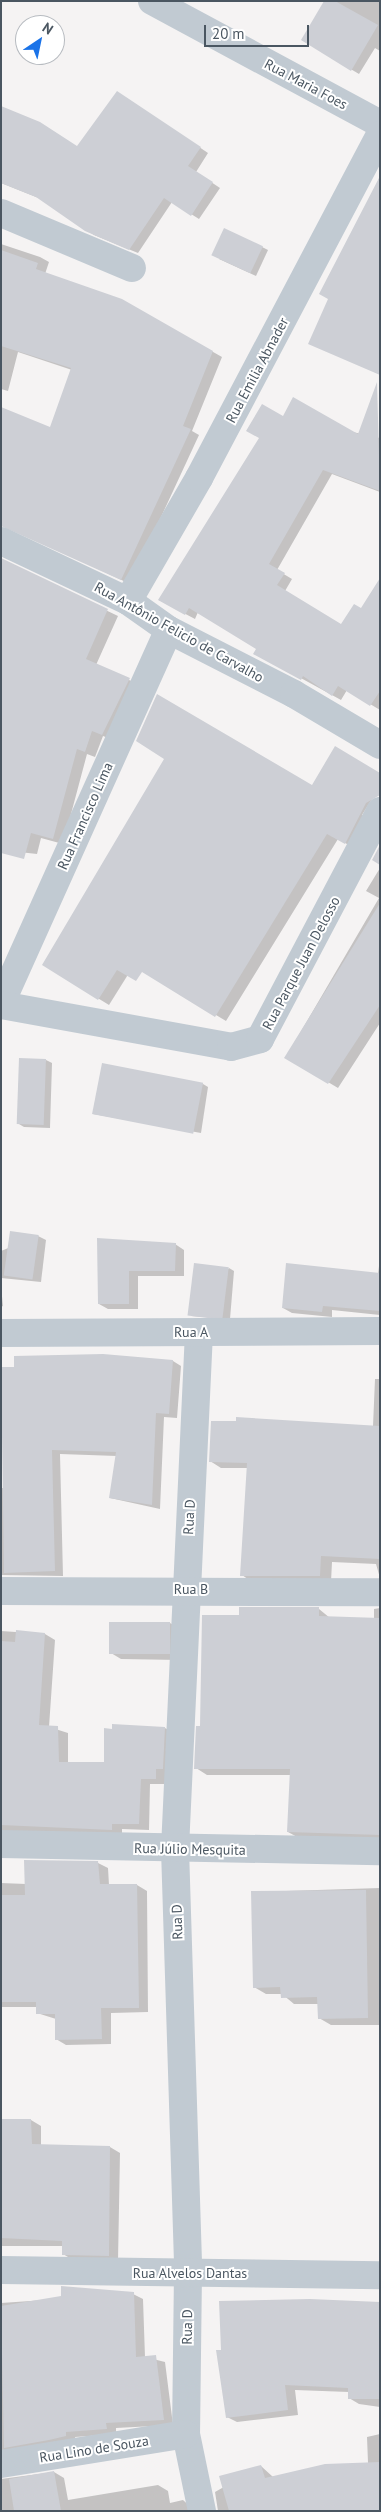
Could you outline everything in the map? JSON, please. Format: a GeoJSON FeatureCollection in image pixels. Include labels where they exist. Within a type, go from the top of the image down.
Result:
{"type":"FeatureCollection","features":[{"type":"Feature","properties":{"kind":"street","name":"Rua Maria Foes"},"geometry":{"type":"LineString","coordinates":[[152,1],[380,124]]}},
{"type":"Feature","properties":{"kind":"street","name":"Rua Emilia Abnader"},"geometry":{"type":"LineString","coordinates":[[128,601],[200,478],[380,135]]}},
{"type":"Feature","properties":{"kind":"street"},"geometry":{"type":"LineString","coordinates":[[1,212],[132,268]]}},
{"type":"Feature","properties":{"kind":"street","name":"Rua Antônio Felicio de Carvalho"},"geometry":{"type":"LineString","coordinates":[[1,541],[128,601],[170,630],[294,694],[380,745]]}},
{"type":"Feature","properties":{"kind":"street","name":"Rua Francisco Lima"},"geometry":{"type":"LineString","coordinates":[[1,1004],[170,630]]}},
{"type":"Feature","properties":{"kind":"street","name":"Rua Parque Juan Delosso"},"geometry":{"type":"LineString","coordinates":[[1,1004],[231,1047],[260,1039],[380,812]]}},
{"type":"Feature","properties":{"kind":"street","name":"Rua A"},"geometry":{"type":"LineString","coordinates":[[1,1333],[380,1331]]}},
{"type":"Feature","properties":{"kind":"street","name":"Rua D"},"geometry":{"type":"LineString","coordinates":[[199,1332],[175,1849],[188,2272],[186,2434],[202,2511]]}},
{"type":"Feature","properties":{"kind":"street","name":"Rua B"},"geometry":{"type":"LineString","coordinates":[[1,1590],[186,1588],[380,1592]]}},
{"type":"Feature","properties":{"kind":"street","name":"Rua Júlio Mesquita"},"geometry":{"type":"LineString","coordinates":[[1,1844],[175,1849],[380,1851]]}},
{"type":"Feature","properties":{"kind":"street","name":"Rua Alvelos Dantas"},"geometry":{"type":"LineString","coordinates":[[1,2270],[380,2275]]}},
{"type":"Feature","properties":{"kind":"street","name":"Rua Lino de Souza"},"geometry":{"type":"LineString","coordinates":[[1,2464],[186,2434]]}},
{"type":"Feature","properties":{"kind":"building"},"geometry":{"type":"Polygon","coordinates":[[[324,1],[335,1],[378,25],[351,71],[301,40],[324,1]]]}},
{"type":"Feature","properties":{"kind":"building"},"geometry":{"type":"Polygon","coordinates":[[[117,91],[201,147],[188,166],[213,182],[191,216],[164,198],[129,250],[85,231],[36,197],[1,183],[1,106],[40,122],[77,146],[117,91]]]}},
{"type":"Feature","properties":{"kind":"building"},"geometry":{"type":"Polygon","coordinates":[[[380,176],[380,375],[308,344],[328,299],[319,294],[380,176]]]}},
{"type":"Feature","properties":{"kind":"building"},"geometry":{"type":"Polygon","coordinates":[[[224,228],[263,246],[250,273],[211,255],[224,228]]]}},
{"type":"Feature","properties":{"kind":"building"},"geometry":{"type":"Polygon","coordinates":[[[1,250],[38,263],[36,269],[122,299],[213,351],[183,426],[191,429],[121,580],[1,526],[1,407],[50,427],[71,368],[1,346],[1,250]]]}},
{"type":"Feature","properties":{"kind":"building"},"geometry":{"type":"Polygon","coordinates":[[[377,382],[380,491],[323,470],[269,564],[285,573],[277,585],[341,624],[354,604],[361,608],[380,578],[380,691],[370,706],[338,686],[332,696],[303,676],[301,680],[253,654],[256,649],[189,608],[185,615],[158,600],[259,438],[246,431],[262,404],[283,416],[293,397],[358,434],[377,382]]]}},
{"type":"Feature","properties":{"kind":"building"},"geometry":{"type":"Polygon","coordinates":[[[1,558],[108,609],[86,659],[130,678],[102,735],[92,731],[85,752],[77,749],[53,839],[31,833],[24,859],[1,853],[1,558]]]}},
{"type":"Feature","properties":{"kind":"building"},"geometry":{"type":"Polygon","coordinates":[[[157,694],[312,785],[335,746],[380,773],[380,795],[366,803],[345,844],[327,834],[215,1017],[142,972],[136,981],[117,970],[98,1000],[42,965],[164,759],[136,741],[157,694]]]}},
{"type":"Feature","properties":{"kind":"building"},"geometry":{"type":"Polygon","coordinates":[[[380,845],[380,865],[372,860],[380,845]]]}},
{"type":"Feature","properties":{"kind":"building"},"geometry":{"type":"Polygon","coordinates":[[[380,903],[380,1005],[328,1084],[284,1058],[380,903]]]}},
{"type":"Feature","properties":{"kind":"building"},"geometry":{"type":"Polygon","coordinates":[[[19,1058],[46,1059],[44,1125],[17,1124],[19,1058]]]}},
{"type":"Feature","properties":{"kind":"building"},"geometry":{"type":"Polygon","coordinates":[[[102,1063],[203,1083],[193,1134],[92,1114],[102,1063]]]}},
{"type":"Feature","properties":{"kind":"building"},"geometry":{"type":"Polygon","coordinates":[[[10,1231],[39,1235],[32,1280],[4,1276],[10,1231]]]}},
{"type":"Feature","properties":{"kind":"building"},"geometry":{"type":"Polygon","coordinates":[[[97,1238],[176,1243],[175,1271],[129,1271],[129,1304],[98,1304],[97,1238]]]}},
{"type":"Feature","properties":{"kind":"building"},"geometry":{"type":"Polygon","coordinates":[[[194,1263],[229,1267],[222,1320],[188,1316],[194,1263]]]}},
{"type":"Feature","properties":{"kind":"building"},"geometry":{"type":"Polygon","coordinates":[[[286,1263],[380,1273],[380,1311],[323,1306],[322,1312],[282,1308],[286,1263]]]}},
{"type":"Feature","properties":{"kind":"building"},"geometry":{"type":"Polygon","coordinates":[[[103,1354],[173,1360],[169,1414],[156,1413],[152,1505],[109,1498],[116,1452],[52,1450],[55,1571],[4,1573],[1,1367],[14,1367],[14,1356],[103,1354]]]}},
{"type":"Feature","properties":{"kind":"building"},"geometry":{"type":"Polygon","coordinates":[[[236,1417],[380,1426],[380,1559],[321,1556],[320,1576],[240,1576],[247,1463],[209,1462],[211,1421],[236,1421],[236,1417]]]}},
{"type":"Feature","properties":{"kind":"building"},"geometry":{"type":"Polygon","coordinates":[[[239,1607],[319,1607],[319,1616],[380,1618],[380,1835],[287,1832],[290,1769],[194,1769],[196,1726],[200,1726],[202,1615],[239,1615],[239,1607]]]}},
{"type":"Feature","properties":{"kind":"building"},"geometry":{"type":"Polygon","coordinates":[[[109,1622],[170,1622],[170,1654],[109,1654],[109,1622]]]}},
{"type":"Feature","properties":{"kind":"building"},"geometry":{"type":"Polygon","coordinates":[[[16,1630],[45,1633],[39,1725],[58,1726],[59,1762],[104,1762],[104,1728],[112,1729],[112,1724],[165,1727],[163,1769],[156,1769],[156,1779],[141,1779],[139,1824],[112,1824],[112,1830],[1,1825],[1,1641],[15,1642],[16,1630]]]}},
{"type":"Feature","properties":{"kind":"building"},"geometry":{"type":"Polygon","coordinates":[[[24,1860],[98,1861],[100,1884],[137,1884],[139,2008],[101,2008],[102,2039],[55,2040],[55,2014],[36,2014],[36,2002],[1,2002],[1,1895],[25,1895],[24,1860]]]}},
{"type":"Feature","properties":{"kind":"building"},"geometry":{"type":"Polygon","coordinates":[[[366,1890],[368,2018],[318,2019],[317,1997],[281,1998],[280,1987],[253,1988],[251,1891],[366,1890]]]}},
{"type":"Feature","properties":{"kind":"building"},"geometry":{"type":"Polygon","coordinates":[[[1,2119],[31,2119],[32,2144],[110,2146],[109,2256],[62,2255],[62,2241],[1,2238],[1,2119]]]}},
{"type":"Feature","properties":{"kind":"building"},"geometry":{"type":"Polygon","coordinates":[[[61,2286],[134,2292],[136,2357],[156,2355],[164,2420],[106,2423],[107,2429],[66,2432],[66,2436],[4,2448],[1,2306],[61,2296],[61,2286]]]}},
{"type":"Feature","properties":{"kind":"building"},"geometry":{"type":"Polygon","coordinates":[[[310,2299],[380,2302],[380,2399],[348,2399],[348,2388],[285,2385],[288,2410],[226,2418],[216,2350],[221,2350],[219,2301],[310,2299]]]}},
{"type":"Feature","properties":{"kind":"building"},"geometry":{"type":"Polygon","coordinates":[[[380,2462],[380,2511],[229,2511],[219,2476],[261,2465],[265,2478],[325,2464],[380,2462]]]}},
{"type":"Feature","properties":{"kind":"building"},"geometry":{"type":"Polygon","coordinates":[[[54,2471],[61,2511],[14,2511],[9,2479],[54,2471]]]}}]}
